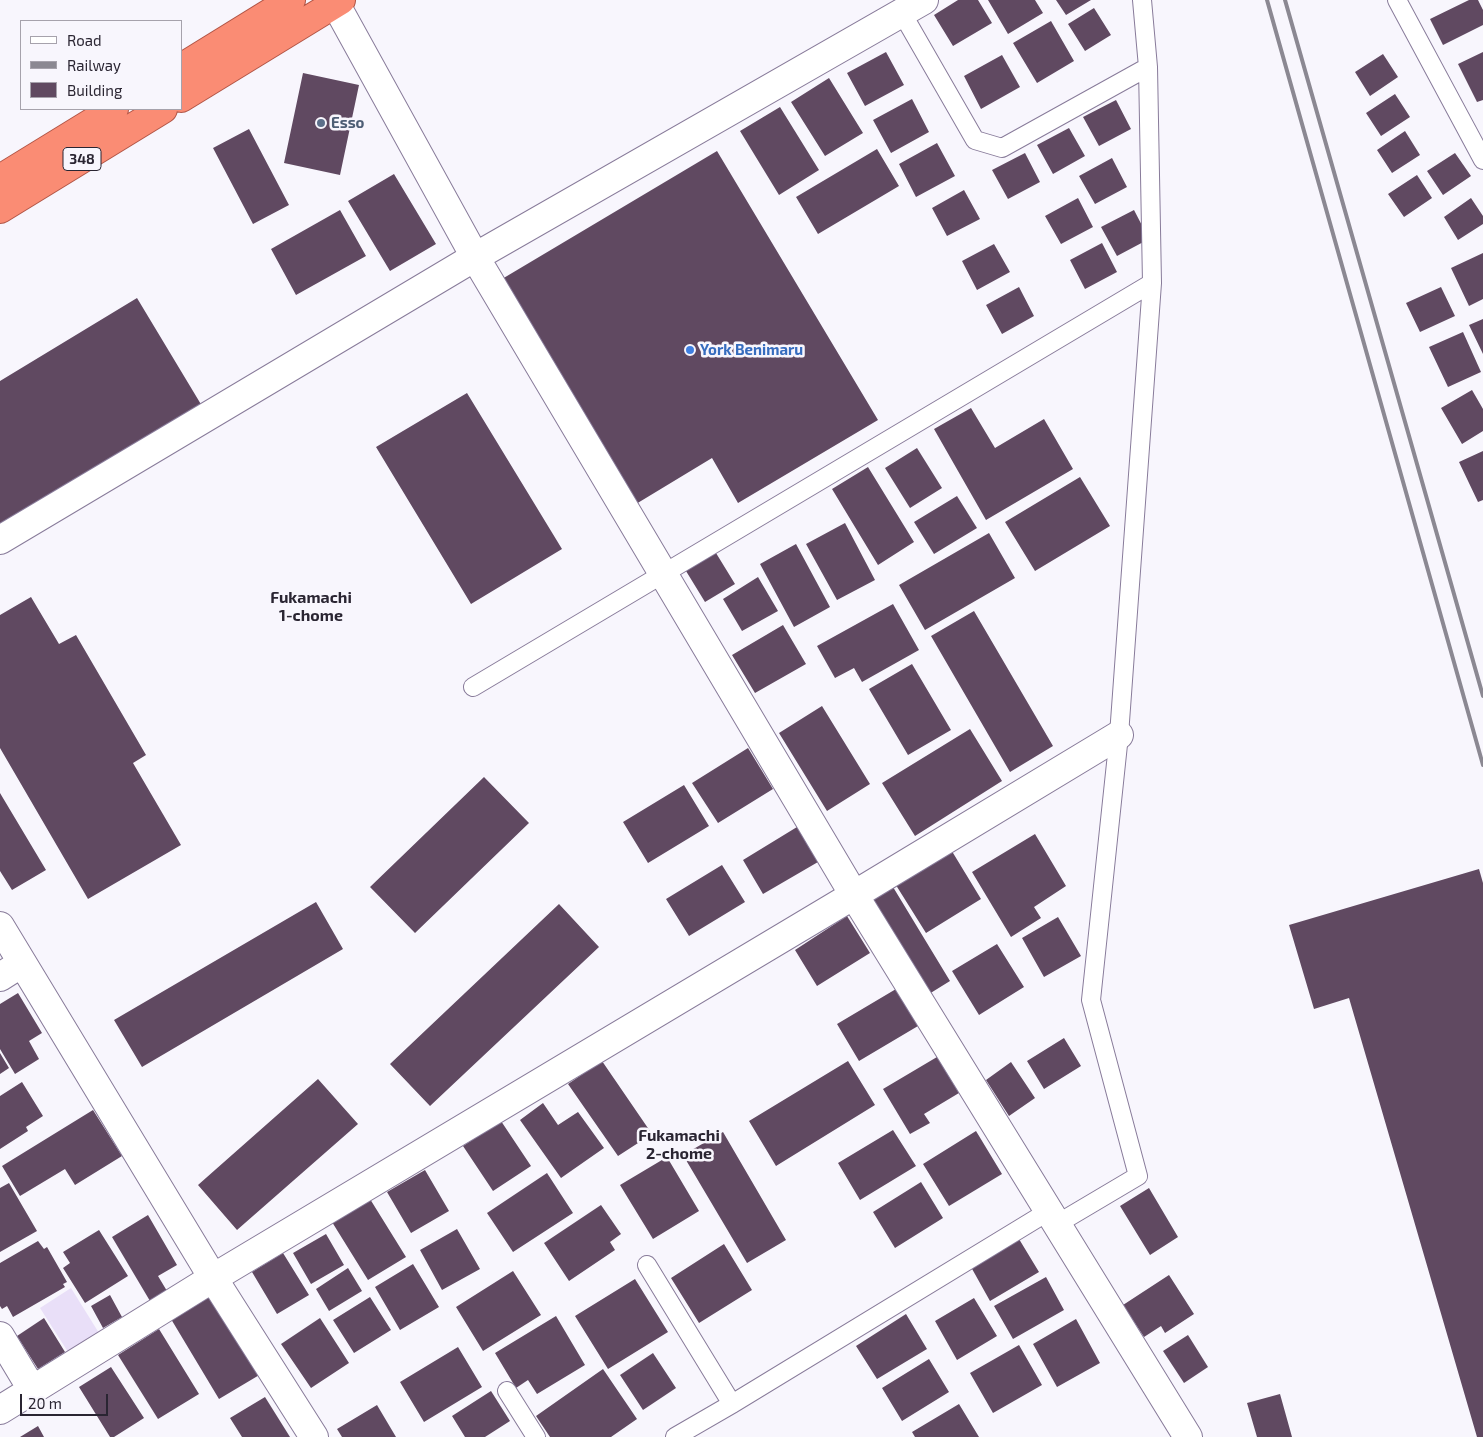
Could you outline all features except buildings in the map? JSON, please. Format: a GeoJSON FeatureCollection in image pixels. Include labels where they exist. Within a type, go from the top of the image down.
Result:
{"type":"FeatureCollection","features":[{"type":"Feature","properties":{"kind":"highway"},"geometry":{"type":"LineString","coordinates":[[182,67],[292,0]]}},
{"type":"Feature","properties":{"kind":"highway"},"geometry":{"type":"LineString","coordinates":[[182,97],[338,2]]}},
{"type":"Feature","properties":{"kind":"highway","name":"348"},"geometry":{"type":"LineString","coordinates":[[0,179],[112,110]]}},
{"type":"Feature","properties":{"kind":"highway","name":"348"},"geometry":{"type":"LineString","coordinates":[[0,209],[162,110]]}},
{"type":"Feature","properties":{"kind":"street"},"geometry":{"type":"LineString","coordinates":[[338,2],[475,257],[854,895],[1188,1437]]}},
{"type":"Feature","properties":{"kind":"street"},"geometry":{"type":"LineString","coordinates":[[0,540],[475,257],[913,6]]}},
{"type":"Feature","properties":{"kind":"street"},"geometry":{"type":"LineString","coordinates":[[0,1410],[213,1278],[1119,735]]}},
{"type":"Feature","properties":{"kind":"street"},"geometry":{"type":"LineString","coordinates":[[0,926],[11,970],[213,1278],[314,1437]]}},
{"type":"Feature","properties":{"kind":"street"},"geometry":{"type":"LineString","coordinates":[[0,1336],[33,1391]]}},
{"type":"Feature","properties":{"kind":"lane"},"geometry":{"type":"LineString","coordinates":[[675,1437],[1053,1217],[1138,1176],[1091,1000],[1119,735],[1152,283],[1148,67],[1142,0]]}},
{"type":"Feature","properties":{"kind":"lane"},"geometry":{"type":"LineString","coordinates":[[1397,0],[1481,152]]}},
{"type":"Feature","properties":{"kind":"lane"},"geometry":{"type":"LineString","coordinates":[[913,6],[975,140],[1002,148],[1148,67]]}},
{"type":"Feature","properties":{"kind":"lane"},"geometry":{"type":"LineString","coordinates":[[473,687],[1152,283]]}},
{"type":"Feature","properties":{"kind":"lane"},"geometry":{"type":"LineString","coordinates":[[647,1265],[732,1404]]}},
{"type":"Feature","properties":{"kind":"lane"},"geometry":{"type":"LineString","coordinates":[[507,1391],[536,1437]]}},
{"type":"Feature","properties":{"kind":"shaded area"},"geometry":{"type":"Polygon","coordinates":[[[71,1288],[99,1333],[68,1352],[40,1308],[71,1288]]]}},
{"type":"Feature","properties":{"kind":"railway"},"geometry":{"type":"LineString","coordinates":[[1267,0],[1483,765]]}},
{"type":"Feature","properties":{"kind":"railway"},"geometry":{"type":"LineString","coordinates":[[1285,0],[1483,696]]}},
{"type":"Feature","properties":{"kind":"place","name":"Esso"},"geometry":{"type":"Point","coordinates":[321,123]}},
{"type":"Feature","properties":{"kind":"place","name":"York Benimaru"},"geometry":{"type":"Point","coordinates":[690,350]}},
{"type":"Feature","properties":{"kind":"district","name":"Fukamachi 1-chome"},"geometry":{"type":"Point","coordinates":[311,607]}},
{"type":"Feature","properties":{"kind":"district","name":"Fukamachi 2-chome"},"geometry":{"type":"Point","coordinates":[679,1145]}}]}
